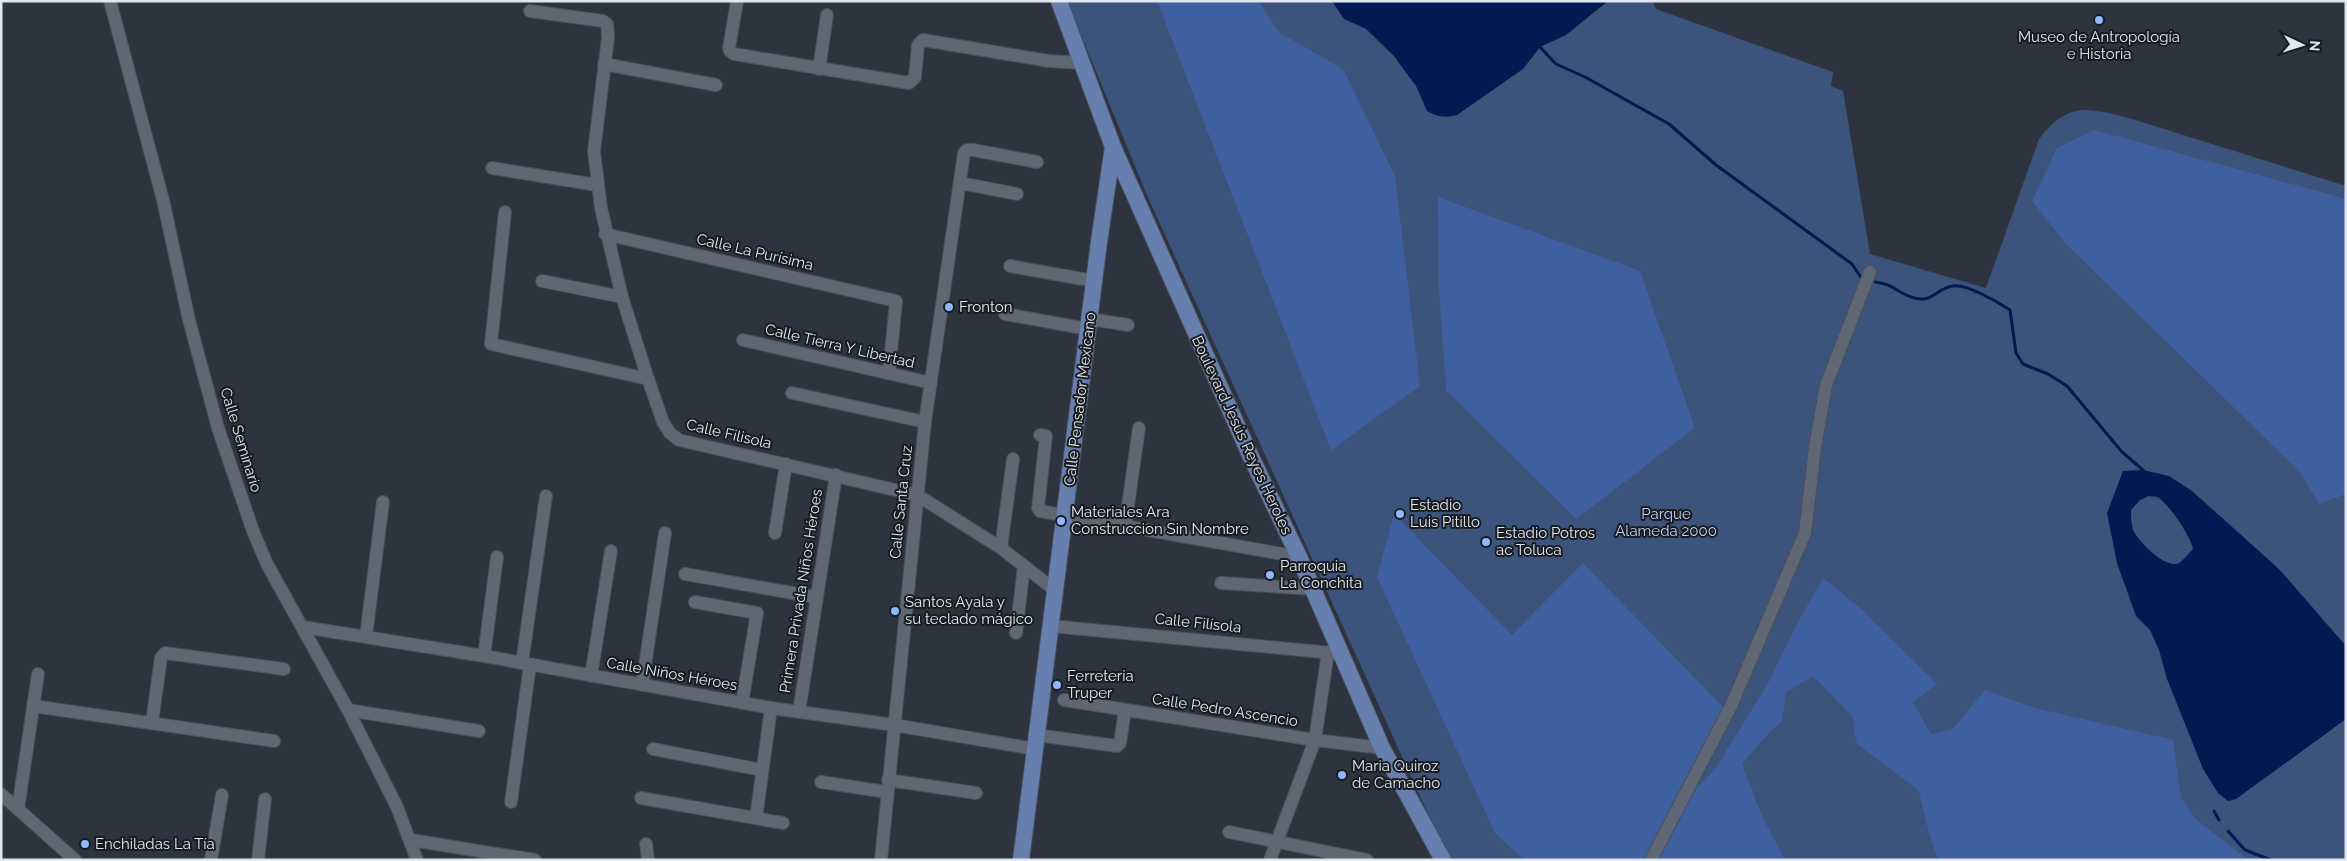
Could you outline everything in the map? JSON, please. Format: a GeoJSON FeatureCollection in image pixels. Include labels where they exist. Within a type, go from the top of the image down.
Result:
{"type":"FeatureCollection","features":[{"type":"Feature","properties":{"kind":"main road","name":"Boulevard Jesús Reyes Heroles"},"geometry":{"type":"LineString","coordinates":[[1060,1],[1113,147],[1251,458],[1299,556],[1313,589],[1335,653],[1382,748],[1443,860]]}},
{"type":"Feature","properties":{"kind":"main road","name":"Calle Pensador Mexicano"},"geometry":{"type":"LineString","coordinates":[[1021,860],[1094,281],[1113,147]]}},
{"type":"Feature","properties":{"kind":"street","name":"Calle Seminario"},"geometry":{"type":"LineString","coordinates":[[110,1],[163,200],[189,320],[218,428],[252,531],[267,564],[348,710],[397,807],[417,860]]}},
{"type":"Feature","properties":{"kind":"street"},"geometry":{"type":"LineString","coordinates":[[737,1],[730,51],[734,54],[819,69],[912,82],[915,77],[918,45],[920,42],[927,40],[1050,61],[1082,63]]}},
{"type":"Feature","properties":{"kind":"street","name":"Calle Filisola"},"geometry":{"type":"LineString","coordinates":[[530,11],[603,21],[607,24],[594,151],[597,185],[605,234],[622,297],[648,379],[664,422],[674,437],[917,495],[1001,548],[1056,591]]}},
{"type":"Feature","properties":{"kind":"street"},"geometry":{"type":"LineString","coordinates":[[819,69],[827,15]]}},
{"type":"Feature","properties":{"kind":"street"},"geometry":{"type":"LineString","coordinates":[[604,64],[716,85]]}},
{"type":"Feature","properties":{"kind":"street","name":"Calle Santa Cruz"},"geometry":{"type":"LineString","coordinates":[[881,860],[925,422],[964,153],[967,150],[1037,162]]}},
{"type":"Feature","properties":{"kind":"street"},"geometry":{"type":"LineString","coordinates":[[492,168],[597,185]]}},
{"type":"Feature","properties":{"kind":"street"},"geometry":{"type":"LineString","coordinates":[[960,183],[1017,194]]}},
{"type":"Feature","properties":{"kind":"street"},"geometry":{"type":"LineString","coordinates":[[505,212],[491,344],[648,379]]}},
{"type":"Feature","properties":{"kind":"street","name":"Calle La Purísima"},"geometry":{"type":"LineString","coordinates":[[605,234],[896,301],[888,373]]}},
{"type":"Feature","properties":{"kind":"street"},"geometry":{"type":"LineString","coordinates":[[1010,266],[1094,281]]}},
{"type":"Feature","properties":{"kind":"street"},"geometry":{"type":"LineString","coordinates":[[1651,860],[1731,706],[1805,533],[1815,446],[1826,385],[1870,272]]}},
{"type":"Feature","properties":{"kind":"street"},"geometry":{"type":"LineString","coordinates":[[542,281],[622,297]]}},
{"type":"Feature","properties":{"kind":"street"},"geometry":{"type":"LineString","coordinates":[[1005,314],[1089,324],[1128,325]]}},
{"type":"Feature","properties":{"kind":"street","name":"Calle Tierra Y Libertad"},"geometry":{"type":"LineString","coordinates":[[743,340],[931,383]]}},
{"type":"Feature","properties":{"kind":"street"},"geometry":{"type":"LineString","coordinates":[[792,393],[925,422]]}},
{"type":"Feature","properties":{"kind":"street"},"geometry":{"type":"LineString","coordinates":[[1125,527],[1139,428]]}},
{"type":"Feature","properties":{"kind":"street"},"geometry":{"type":"LineString","coordinates":[[1043,435],[1038,508],[1040,510],[1125,527],[1299,556]]}},
{"type":"Feature","properties":{"kind":"street"},"geometry":{"type":"LineString","coordinates":[[1001,548],[1013,459]]}},
{"type":"Feature","properties":{"kind":"street"},"geometry":{"type":"LineString","coordinates":[[775,533],[786,464]]}},
{"type":"Feature","properties":{"kind":"street","name":"Primera Privada Niños Héroes"},"geometry":{"type":"LineString","coordinates":[[799,712],[815,597],[836,475]]}},
{"type":"Feature","properties":{"kind":"street"},"geometry":{"type":"LineString","coordinates":[[511,802],[546,496]]}},
{"type":"Feature","properties":{"kind":"street"},"geometry":{"type":"LineString","coordinates":[[366,636],[383,502]]}},
{"type":"Feature","properties":{"kind":"street"},"geometry":{"type":"LineString","coordinates":[[642,684],[665,534]]}},
{"type":"Feature","properties":{"kind":"street"},"geometry":{"type":"LineString","coordinates":[[591,676],[611,551]]}},
{"type":"Feature","properties":{"kind":"street"},"geometry":{"type":"LineString","coordinates":[[484,656],[497,557]]}},
{"type":"Feature","properties":{"kind":"street"},"geometry":{"type":"LineString","coordinates":[[1016,633],[1024,566]]}},
{"type":"Feature","properties":{"kind":"street"},"geometry":{"type":"LineString","coordinates":[[685,574],[815,597]]}},
{"type":"Feature","properties":{"kind":"street"},"geometry":{"type":"LineString","coordinates":[[1221,583],[1313,589]]}},
{"type":"Feature","properties":{"kind":"street"},"geometry":{"type":"LineString","coordinates":[[694,602],[756,612],[758,615],[742,703]]}},
{"type":"Feature","properties":{"kind":"street","name":"Calle Filísola"},"geometry":{"type":"LineString","coordinates":[[1051,626],[1335,653]]}},
{"type":"Feature","properties":{"kind":"street","name":"Calle Niños Héroes"},"geometry":{"type":"LineString","coordinates":[[303,627],[484,656],[771,708],[1036,742],[1117,746],[1120,743],[1125,710]]}},
{"type":"Feature","properties":{"kind":"street"},"geometry":{"type":"LineString","coordinates":[[152,722],[161,658],[165,653],[284,670]]}},
{"type":"Feature","properties":{"kind":"street"},"geometry":{"type":"LineString","coordinates":[[1270,860],[1315,740],[1335,653]]}},
{"type":"Feature","properties":{"kind":"street"},"geometry":{"type":"LineString","coordinates":[[18,809],[38,674]]}},
{"type":"Feature","properties":{"kind":"street","name":"Calle Pedro Ascencio"},"geometry":{"type":"LineString","coordinates":[[1064,700],[1315,740],[1382,748]]}},
{"type":"Feature","properties":{"kind":"street"},"geometry":{"type":"LineString","coordinates":[[33,706],[274,740]]}},
{"type":"Feature","properties":{"kind":"street"},"geometry":{"type":"LineString","coordinates":[[756,818],[771,708]]}},
{"type":"Feature","properties":{"kind":"street"},"geometry":{"type":"LineString","coordinates":[[348,710],[479,731]]}},
{"type":"Feature","properties":{"kind":"street"},"geometry":{"type":"LineString","coordinates":[[653,749],[762,770]]}},
{"type":"Feature","properties":{"kind":"street"},"geometry":{"type":"LineString","coordinates":[[821,782],[976,793]]}},
{"type":"Feature","properties":{"kind":"street"},"geometry":{"type":"LineString","coordinates":[[1,794],[75,860]]}},
{"type":"Feature","properties":{"kind":"street"},"geometry":{"type":"LineString","coordinates":[[211,860],[222,796]]}},
{"type":"Feature","properties":{"kind":"street"},"geometry":{"type":"LineString","coordinates":[[641,798],[784,823]]}},
{"type":"Feature","properties":{"kind":"street"},"geometry":{"type":"LineString","coordinates":[[258,860],[265,799]]}},
{"type":"Feature","properties":{"kind":"street"},"geometry":{"type":"LineString","coordinates":[[1229,832],[1345,857],[1368,860]]}},
{"type":"Feature","properties":{"kind":"street"},"geometry":{"type":"LineString","coordinates":[[411,840],[535,860]]}},
{"type":"Feature","properties":{"kind":"street"},"geometry":{"type":"LineString","coordinates":[[646,844],[648,860]]}},
{"type":"Feature","properties":{"kind":"street"},"geometry":{"type":"LineString","coordinates":[[58,860],[60,847]]}},
{"type":"Feature","properties":{"kind":"green space","name":"Parque Alameda 2000"},"geometry":{"type":"Polygon","coordinates":[[[1067,1],[1653,1],[1656,9],[1833,72],[1831,86],[1843,91],[1870,254],[1986,288],[2039,139],[2060,118],[2080,110],[2090,110],[2129,118],[2346,186],[2346,860],[1449,860],[1146,193],[1067,1]]]}},
{"type":"Feature","properties":{"kind":"shaded area"},"geometry":{"type":"Polygon","coordinates":[[[1157,1],[1258,1],[1280,33],[1343,69],[1395,176],[1420,386],[1331,450],[1157,1]]]}},
{"type":"Feature","properties":{"kind":"shaded area"},"geometry":{"type":"Polygon","coordinates":[[[1332,1],[1608,1],[1566,35],[1540,47],[1523,69],[1457,115],[1445,117],[1427,111],[1416,86],[1393,55],[1366,29],[1344,19],[1332,1]]]}},
{"type":"Feature","properties":{"kind":"shaded area"},"geometry":{"type":"Polygon","coordinates":[[[2094,130],[2346,199],[2346,494],[2319,504],[2300,472],[2066,244],[2032,201],[2057,148],[2094,130]]]}},
{"type":"Feature","properties":{"kind":"shaded area"},"geometry":{"type":"Polygon","coordinates":[[[1438,197],[1640,271],[1695,428],[1576,519],[1446,390],[1439,290],[1438,197]]]}},
{"type":"Feature","properties":{"kind":"shaded area"},"geometry":{"type":"Polygon","coordinates":[[[2143,470],[2169,476],[2192,491],[2279,569],[2346,646],[2346,719],[2236,799],[2228,801],[2218,793],[2203,769],[2167,679],[2159,650],[2150,630],[2136,616],[2117,563],[2107,513],[2123,471],[2143,470]],[[2149,496],[2140,500],[2131,510],[2133,530],[2140,541],[2160,559],[2173,564],[2179,563],[2193,549],[2188,537],[2178,520],[2162,500],[2149,496]]]}},
{"type":"Feature","properties":{"kind":"shaded area"},"geometry":{"type":"Polygon","coordinates":[[[1394,514],[1512,635],[1583,563],[1724,708],[1645,860],[1524,860],[1495,833],[1377,577],[1394,514]]]}},
{"type":"Feature","properties":{"kind":"shaded area"},"geometry":{"type":"Polygon","coordinates":[[[1823,578],[1858,606],[1937,684],[1913,702],[1931,734],[1953,729],[1985,690],[2035,708],[2173,740],[2181,798],[2196,819],[2248,860],[1938,860],[1919,791],[1857,744],[1852,716],[1813,676],[1786,692],[1782,721],[1742,764],[1761,814],[1785,860],[1658,860],[1693,792],[1716,768],[1768,683],[1797,624],[1823,578]]]}},
{"type":"Feature","properties":{"kind":"waterway"},"geometry":{"type":"LineString","coordinates":[[1540,47],[1556,64],[1585,77],[1669,124],[1716,165],[1852,264],[1862,279]]}},
{"type":"Feature","properties":{"kind":"waterway"},"geometry":{"type":"LineString","coordinates":[[1875,282],[1920,299],[1926,299],[1948,287],[1959,286],[1982,294],[2010,310],[2016,353],[2023,364],[2048,374],[2067,386],[2122,452],[2143,470]]}},
{"type":"Feature","properties":{"kind":"waterway"},"geometry":{"type":"LineString","coordinates":[[2214,811],[2219,820]]}},
{"type":"Feature","properties":{"kind":"waterway"},"geometry":{"type":"LineString","coordinates":[[2228,831],[2245,850],[2271,860]]}},
{"type":"Feature","properties":{"kind":"place","name":"Museo de Antropología e Historia"},"geometry":{"type":"Point","coordinates":[2099,20]}},
{"type":"Feature","properties":{"kind":"place","name":"Fronton"},"geometry":{"type":"Point","coordinates":[949,307]}},
{"type":"Feature","properties":{"kind":"place","name":"Estadio Luis Pitillo"},"geometry":{"type":"Point","coordinates":[1400,514]}},
{"type":"Feature","properties":{"kind":"place","name":"Materiales Ara Construccion Sin Nombre"},"geometry":{"type":"Point","coordinates":[1061,521]}},
{"type":"Feature","properties":{"kind":"place","name":"Estadio Potros ac Toluca"},"geometry":{"type":"Point","coordinates":[1486,542]}},
{"type":"Feature","properties":{"kind":"place","name":"Parroquia La Conchita"},"geometry":{"type":"Point","coordinates":[1270,575]}},
{"type":"Feature","properties":{"kind":"place","name":"Santos Ayala y su teclado mágico"},"geometry":{"type":"Point","coordinates":[895,611]}},
{"type":"Feature","properties":{"kind":"place","name":"Ferreteria Truper"},"geometry":{"type":"Point","coordinates":[1057,685]}},
{"type":"Feature","properties":{"kind":"place","name":"Maria Quiroz de Camacho"},"geometry":{"type":"Point","coordinates":[1342,775]}},
{"type":"Feature","properties":{"kind":"place","name":"Enchiladas La Tía"},"geometry":{"type":"Point","coordinates":[85,844]}}]}
